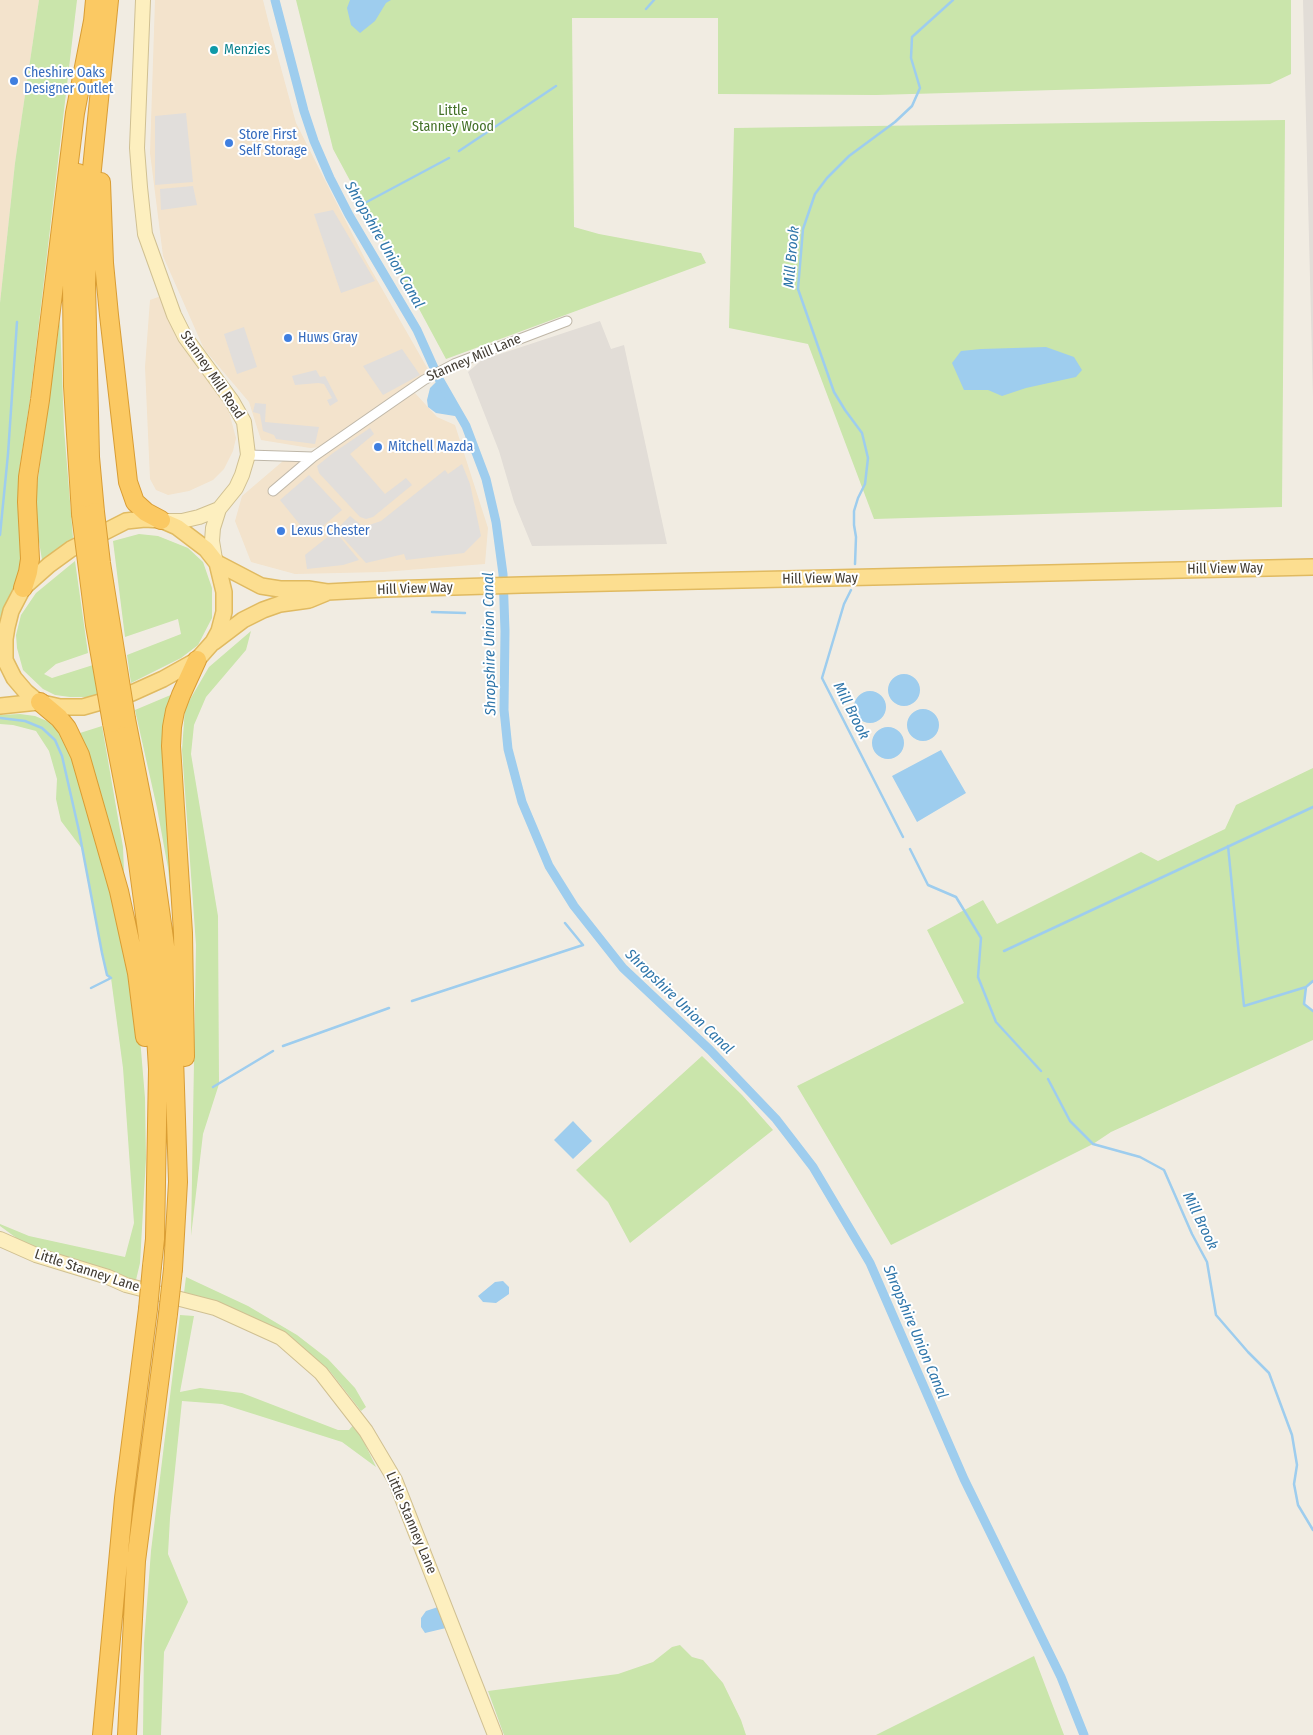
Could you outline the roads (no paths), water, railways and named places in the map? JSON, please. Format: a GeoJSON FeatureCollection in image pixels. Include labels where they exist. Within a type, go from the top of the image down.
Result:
{"type":"FeatureCollection","features":[{"type":"Feature","properties":{"kind":"highway"},"geometry":{"type":"LineString","coordinates":[[95,0],[78,176],[72,284],[72,386],[88,513],[101,564],[119,721],[152,968],[158,1069],[155,1239],[124,1498],[102,1735]]}},
{"type":"Feature","properties":{"kind":"highway"},"geometry":{"type":"LineString","coordinates":[[88,513],[90,457],[86,283],[91,179],[108,0]]}},
{"type":"Feature","properties":{"kind":"highway"},"geometry":{"type":"LineString","coordinates":[[23,588],[30,559],[27,502],[28,477],[40,400],[75,113],[93,21]]}},
{"type":"Feature","properties":{"kind":"highway"},"geometry":{"type":"LineString","coordinates":[[99,102],[104,263],[128,482],[136,502],[146,512],[162,521]]}},
{"type":"Feature","properties":{"kind":"highway"},"geometry":{"type":"LineString","coordinates":[[127,1735],[136,1561],[173,1269],[184,1119],[184,933],[171,746],[172,727],[175,710],[197,660]]}},
{"type":"Feature","properties":{"kind":"highway"},"geometry":{"type":"LineString","coordinates":[[39,702],[60,718],[80,755],[119,891],[137,973],[157,1154]]}},
{"type":"Feature","properties":{"kind":"highway"},"geometry":{"type":"LineString","coordinates":[[119,721],[151,846],[168,967],[174,1058],[178,1182]]}},
{"type":"Feature","properties":{"kind":"highway"},"geometry":{"type":"LineString","coordinates":[[109,1735],[111,1640]]}},
{"type":"Feature","properties":{"kind":"main road"},"geometry":{"type":"LineString","coordinates":[[162,521],[145,519],[126,522],[91,538],[48,565],[23,588],[11,611],[2,665],[26,692],[39,702],[60,708],[101,703],[132,694],[197,660],[213,642],[219,631],[224,612],[224,592],[216,561]]}},
{"type":"Feature","properties":{"kind":"main road","name":"Hill View Way"},"geometry":{"type":"LineString","coordinates":[[162,521],[188,534],[206,549],[216,561],[261,586],[328,592],[385,589],[1313,567]]}},
{"type":"Feature","properties":{"kind":"main road","name":"Hill View Way"},"geometry":{"type":"LineString","coordinates":[[213,642],[243,620],[263,610],[280,604],[308,600],[328,592]]}},
{"type":"Feature","properties":{"kind":"main road"},"geometry":{"type":"LineString","coordinates":[[0,706],[39,702]]}},
{"type":"Feature","properties":{"kind":"street","name":"Stanney Mill Road"},"geometry":{"type":"LineString","coordinates":[[143,0],[137,148],[145,234],[174,315],[185,337],[232,401],[244,422],[248,455],[236,488],[219,509],[213,528],[212,542],[216,561]]}},
{"type":"Feature","properties":{"kind":"street","name":"Stanney Mill Lane"},"geometry":{"type":"LineString","coordinates":[[273,491],[313,457],[424,380],[454,364],[567,321]]}},
{"type":"Feature","properties":{"kind":"street"},"geometry":{"type":"LineString","coordinates":[[248,455],[313,457]]}},
{"type":"Feature","properties":{"kind":"street"},"geometry":{"type":"LineString","coordinates":[[162,521],[182,521],[219,509]]}},
{"type":"Feature","properties":{"kind":"street","name":"Little Stanney Lane"},"geometry":{"type":"LineString","coordinates":[[0,1239],[36,1255],[108,1277],[126,1285],[215,1308],[281,1338],[321,1373],[366,1431],[395,1480],[495,1735]]}},
{"type":"Feature","properties":{"kind":"water"},"geometry":{"type":"Polygon","coordinates":[[[350,0],[391,0],[386,3],[375,21],[360,33],[351,25],[347,8],[350,0]]]}},
{"type":"Feature","properties":{"kind":"water"},"geometry":{"type":"Polygon","coordinates":[[[1046,347],[1074,357],[1082,370],[1076,377],[1026,388],[1002,396],[988,390],[964,390],[952,363],[961,351],[1046,347]]]}},
{"type":"Feature","properties":{"kind":"water"},"geometry":{"type":"Polygon","coordinates":[[[439,379],[461,417],[436,413],[428,407],[427,400],[430,388],[439,379]]]}},
{"type":"Feature","properties":{"kind":"water"},"geometry":{"type":"Polygon","coordinates":[[[904,674],[910,675],[915,679],[919,684],[919,696],[915,701],[910,705],[904,706],[898,705],[893,701],[889,696],[888,690],[889,684],[893,679],[898,675],[904,674]]]}},
{"type":"Feature","properties":{"kind":"water"},"geometry":{"type":"Polygon","coordinates":[[[870,691],[876,692],[881,696],[885,701],[885,713],[881,718],[876,722],[870,723],[864,722],[859,718],[855,713],[854,707],[855,701],[859,696],[864,692],[870,691]]]}},
{"type":"Feature","properties":{"kind":"water"},"geometry":{"type":"Polygon","coordinates":[[[923,709],[929,710],[934,714],[938,719],[938,731],[934,736],[929,740],[923,741],[917,740],[912,736],[908,731],[907,725],[908,719],[912,714],[917,710],[923,709]]]}},
{"type":"Feature","properties":{"kind":"water"},"geometry":{"type":"Polygon","coordinates":[[[888,727],[894,728],[899,732],[903,737],[903,749],[899,754],[894,758],[888,759],[882,758],[877,754],[873,749],[872,743],[873,737],[877,732],[882,728],[888,727]]]}},
{"type":"Feature","properties":{"kind":"water"},"geometry":{"type":"Polygon","coordinates":[[[941,750],[966,793],[917,822],[892,776],[941,750]]]}},
{"type":"Feature","properties":{"kind":"water"},"geometry":{"type":"Polygon","coordinates":[[[573,1121],[592,1141],[573,1159],[554,1140],[573,1121]]]}},
{"type":"Feature","properties":{"kind":"water"},"geometry":{"type":"Polygon","coordinates":[[[503,1281],[509,1287],[509,1294],[496,1303],[483,1302],[478,1296],[495,1282],[503,1281]]]}},
{"type":"Feature","properties":{"kind":"water"},"geometry":{"type":"Polygon","coordinates":[[[438,1607],[446,1628],[425,1633],[421,1627],[421,1618],[426,1611],[438,1607]]]}},
{"type":"Feature","properties":{"kind":"waterway","name":"Shropshire Union Canal"},"geometry":{"type":"LineString","coordinates":[[275,0],[304,111],[314,141],[330,178],[349,215],[417,330],[439,379],[466,426],[486,479],[496,522],[503,574],[505,631],[504,710],[508,749],[522,802],[549,866],[574,906],[623,968],[710,1050],[776,1119],[813,1167],[870,1263],[964,1479],[1061,1677],[1084,1735]]}},
{"type":"Feature","properties":{"kind":"waterway"},"geometry":{"type":"LineString","coordinates":[[646,9],[654,0]]}},
{"type":"Feature","properties":{"kind":"waterway","name":"Mill Brook"},"geometry":{"type":"LineString","coordinates":[[855,564],[856,537],[854,511],[865,484],[868,458],[862,433],[834,392],[798,289],[803,229],[815,194],[827,178],[849,156],[895,122],[912,106],[920,88],[911,58],[912,37],[953,0]]}},
{"type":"Feature","properties":{"kind":"waterway"},"geometry":{"type":"LineString","coordinates":[[459,151],[556,86]]}},
{"type":"Feature","properties":{"kind":"waterway"},"geometry":{"type":"LineString","coordinates":[[363,204],[449,158]]}},
{"type":"Feature","properties":{"kind":"waterway"},"geometry":{"type":"LineString","coordinates":[[0,535],[8,454],[17,322]]}},
{"type":"Feature","properties":{"kind":"waterway","name":"Mill Brook"},"geometry":{"type":"LineString","coordinates":[[851,590],[844,604],[822,678],[903,837]]}},
{"type":"Feature","properties":{"kind":"waterway"},"geometry":{"type":"LineString","coordinates":[[432,612],[465,613]]}},
{"type":"Feature","properties":{"kind":"waterway"},"geometry":{"type":"LineString","coordinates":[[0,718],[25,721],[42,728],[55,740],[62,756],[79,831],[102,953],[107,975],[111,978],[91,988]]}},
{"type":"Feature","properties":{"kind":"waterway"},"geometry":{"type":"LineString","coordinates":[[1004,951],[1313,807]]}},
{"type":"Feature","properties":{"kind":"waterway"},"geometry":{"type":"LineString","coordinates":[[1228,846],[1244,1006],[1306,987],[1313,981]]}},
{"type":"Feature","properties":{"kind":"waterway","name":"Mill Brook"},"geometry":{"type":"LineString","coordinates":[[910,849],[928,885],[956,897],[981,938],[978,977],[996,1022],[1041,1071]]}},
{"type":"Feature","properties":{"kind":"waterway"},"geometry":{"type":"LineString","coordinates":[[412,1001],[583,945],[565,923]]}},
{"type":"Feature","properties":{"kind":"waterway"},"geometry":{"type":"LineString","coordinates":[[1306,987],[1304,1004],[1313,1011]]}},
{"type":"Feature","properties":{"kind":"waterway"},"geometry":{"type":"LineString","coordinates":[[283,1046],[389,1008]]}},
{"type":"Feature","properties":{"kind":"waterway"},"geometry":{"type":"LineString","coordinates":[[213,1087],[273,1051]]}},
{"type":"Feature","properties":{"kind":"waterway","name":"Mill Brook"},"geometry":{"type":"LineString","coordinates":[[1048,1079],[1070,1121],[1093,1144],[1140,1157],[1164,1170],[1192,1234],[1207,1262],[1216,1315],[1269,1373],[1292,1435],[1297,1465],[1294,1484],[1298,1505],[1313,1530]]}},
{"type":"Feature","properties":{"kind":"place","name":"Menzies"},"geometry":{"type":"Point","coordinates":[214,50]}},
{"type":"Feature","properties":{"kind":"place","name":"Cheshire Oaks Designer Outlet"},"geometry":{"type":"Point","coordinates":[14,81]}},
{"type":"Feature","properties":{"kind":"place","name":"Store First Self Storage"},"geometry":{"type":"Point","coordinates":[229,143]}},
{"type":"Feature","properties":{"kind":"place","name":"Huws Gray"},"geometry":{"type":"Point","coordinates":[288,338]}},
{"type":"Feature","properties":{"kind":"place","name":"Mitchell Mazda"},"geometry":{"type":"Point","coordinates":[378,447]}},
{"type":"Feature","properties":{"kind":"place","name":"Lexus Chester"},"geometry":{"type":"Point","coordinates":[281,531]}},
{"type":"Feature","properties":{"kind":"park label","name":"Little Stanney Wood"},"geometry":{"type":"Point","coordinates":[453,120]}}]}
